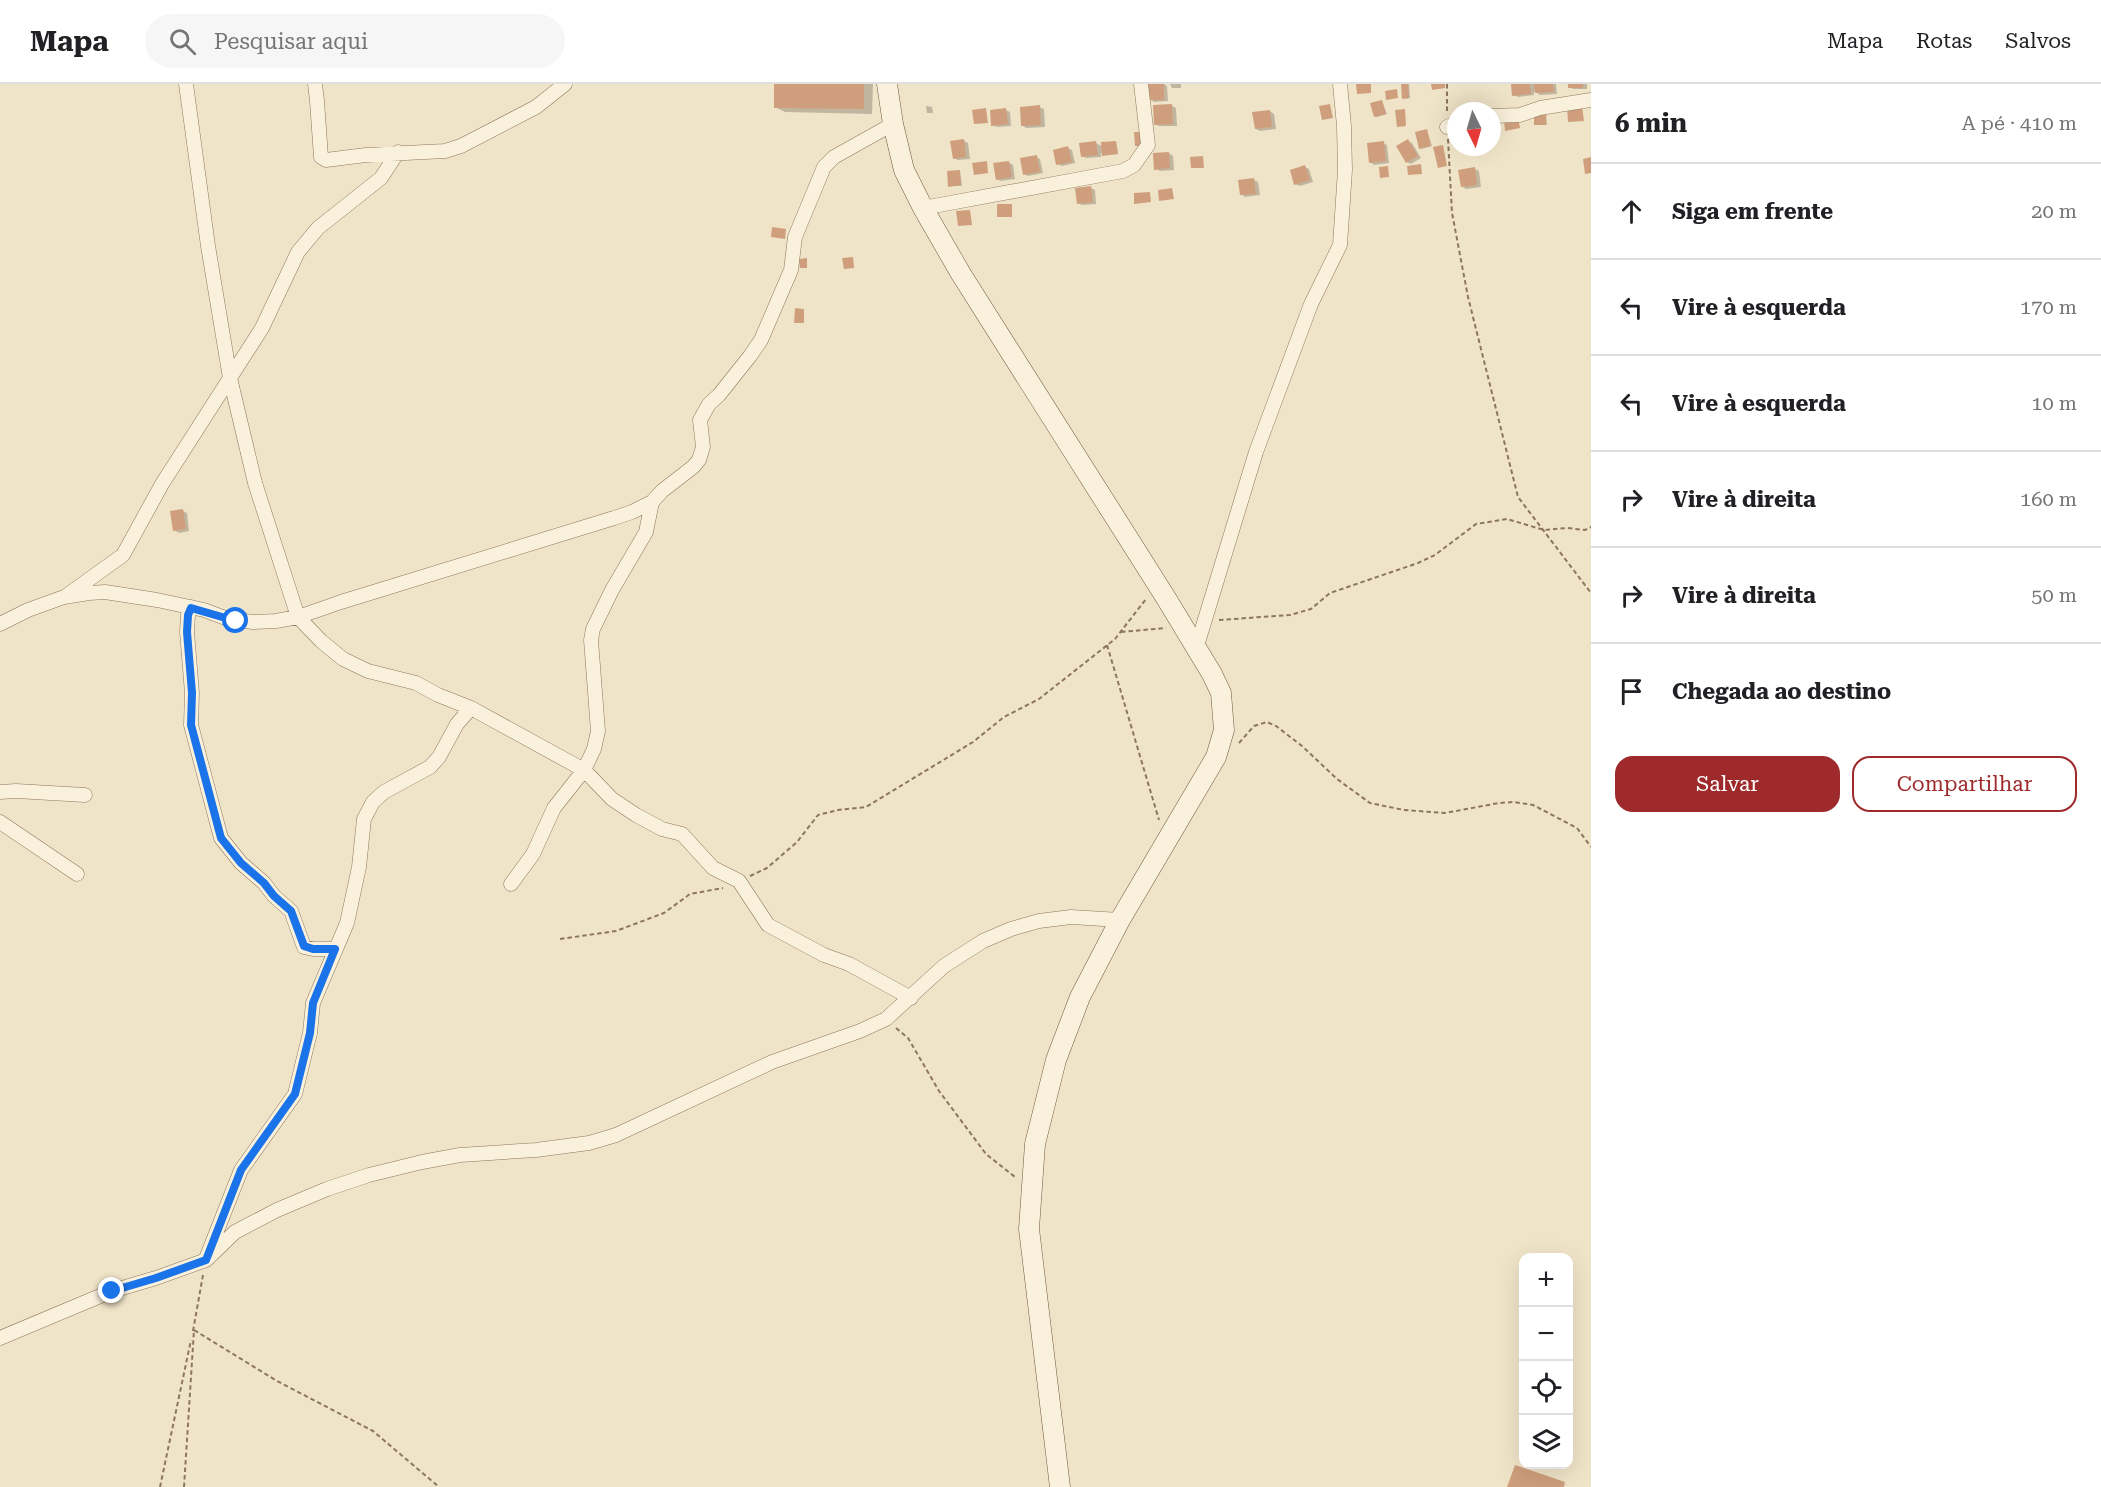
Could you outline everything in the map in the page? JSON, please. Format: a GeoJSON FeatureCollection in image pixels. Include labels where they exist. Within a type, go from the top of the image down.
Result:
{"type":"FeatureCollection","features":[{"type":"Feature","properties":{"kind":"main road"},"geometry":{"type":"LineString","coordinates":[[888,84],[893,124],[904,170],[923,207],[961,274],[1158,585],[1221,693],[1224,730],[1216,757],[1120,920],[1080,997],[1056,1060],[1035,1144],[1029,1229],[1060,1487]]}},
{"type":"Feature","properties":{"kind":"street"},"geometry":{"type":"LineString","coordinates":[[186,84],[208,246],[230,378],[255,483],[298,617],[342,659],[368,671],[416,683],[438,695],[471,708],[584,770],[612,799],[662,829],[682,834],[713,868],[739,881],[768,925],[824,956],[849,964],[911,998]]}},
{"type":"Feature","properties":{"kind":"street"},"geometry":{"type":"LineString","coordinates":[[315,84],[322,159],[398,152],[445,151],[461,146],[536,107],[565,84]]}},
{"type":"Feature","properties":{"kind":"street"},"geometry":{"type":"LineString","coordinates":[[923,207],[1123,171],[1134,165],[1148,145],[1141,84]]}},
{"type":"Feature","properties":{"kind":"street"},"geometry":{"type":"LineString","coordinates":[[1197,649],[1256,452],[1311,304],[1340,245],[1345,170],[1340,84]]}},
{"type":"Feature","properties":{"kind":"street"},"geometry":{"type":"LineString","coordinates":[[1501,116],[1520,115],[1540,108],[1591,100]]}},
{"type":"Feature","properties":{"kind":"street"},"geometry":{"type":"LineString","coordinates":[[0,624],[28,610],[64,597],[105,592],[191,608],[236,621],[276,621],[298,617],[614,518],[652,502],[699,460],[703,447],[700,420],[709,404],[743,366],[761,340],[791,270],[795,237],[824,167],[834,157],[893,124]]}},
{"type":"Feature","properties":{"kind":"street"},"geometry":{"type":"LineString","coordinates":[[64,597],[123,555],[162,484],[262,328],[298,252],[318,228],[381,178],[398,152]]}},
{"type":"Feature","properties":{"kind":"street"},"geometry":{"type":"LineString","coordinates":[[511,884],[533,854],[554,808],[584,770],[594,749],[598,731],[591,640],[593,629],[612,590],[646,532],[652,502]]}},
{"type":"Feature","properties":{"kind":"street"},"geometry":{"type":"LineString","coordinates":[[191,608],[188,615],[187,632],[192,693],[191,725],[221,838],[241,863],[291,911],[304,946],[313,949],[335,949]]}},
{"type":"Feature","properties":{"kind":"street"},"geometry":{"type":"LineString","coordinates":[[206,1260],[241,1170],[295,1094],[310,1033],[313,1003],[347,923],[359,867],[364,819],[373,802],[384,792],[430,767],[457,724],[471,708]]}},
{"type":"Feature","properties":{"kind":"street"},"geometry":{"type":"LineString","coordinates":[[0,792],[16,790],[85,795]]}},
{"type":"Feature","properties":{"kind":"street"},"geometry":{"type":"LineString","coordinates":[[0,822],[77,874]]}},
{"type":"Feature","properties":{"kind":"street"},"geometry":{"type":"LineString","coordinates":[[0,1338],[112,1291],[206,1260],[235,1232],[277,1210],[327,1189],[369,1175],[460,1155],[536,1150],[589,1143],[616,1135],[772,1062],[860,1031],[886,1019],[944,966],[983,941],[1011,928],[1039,921],[1071,917],[1120,920]]}},
{"type":"Feature","properties":{"kind":"path"},"geometry":{"type":"LineString","coordinates":[[1447,84],[1449,102]]}},
{"type":"Feature","properties":{"kind":"path"},"geometry":{"type":"LineString","coordinates":[[1452,156],[1452,213],[1468,297],[1518,497],[1591,593]]}},
{"type":"Feature","properties":{"kind":"path"},"geometry":{"type":"LineString","coordinates":[[1205,621],[1290,615],[1311,609],[1330,593],[1435,555],[1476,524],[1507,519],[1544,530],[1567,528],[1585,530],[1591,527]]}},
{"type":"Feature","properties":{"kind":"path"},"geometry":{"type":"LineString","coordinates":[[560,939],[616,931],[664,913],[690,894],[720,890],[767,868],[796,842],[818,815],[866,807],[973,742],[1004,717],[1039,699],[1107,645],[1158,585]]}},
{"type":"Feature","properties":{"kind":"path"},"geometry":{"type":"LineString","coordinates":[[1120,632],[1183,627]]}},
{"type":"Feature","properties":{"kind":"path"},"geometry":{"type":"LineString","coordinates":[[1107,645],[1166,843]]}},
{"type":"Feature","properties":{"kind":"path"},"geometry":{"type":"LineString","coordinates":[[1216,757],[1234,748],[1254,726],[1267,722],[1302,746],[1337,779],[1370,803],[1404,810],[1445,813],[1514,802],[1533,806],[1577,828],[1591,847]]}},
{"type":"Feature","properties":{"kind":"path"},"geometry":{"type":"LineString","coordinates":[[886,1019],[908,1038],[939,1091],[986,1154],[1032,1188]]}},
{"type":"Feature","properties":{"kind":"path"},"geometry":{"type":"LineString","coordinates":[[160,1487],[194,1330],[206,1260]]}},
{"type":"Feature","properties":{"kind":"path"},"geometry":{"type":"LineString","coordinates":[[184,1487],[194,1330]]}},
{"type":"Feature","properties":{"kind":"path"},"geometry":{"type":"LineString","coordinates":[[194,1330],[277,1381],[373,1431],[439,1487]]}},
{"type":"Feature","properties":{"kind":"building"},"geometry":{"type":"Polygon","coordinates":[[[774,84],[864,84],[864,109],[774,108],[774,84]]]}},
{"type":"Feature","properties":{"kind":"building"},"geometry":{"type":"Polygon","coordinates":[[[1148,84],[1164,84],[1164,100],[1148,100],[1148,84]]]}},
{"type":"Feature","properties":{"kind":"building"},"geometry":{"type":"Polygon","coordinates":[[[1356,84],[1371,84],[1371,93],[1357,94],[1356,84]]]}},
{"type":"Feature","properties":{"kind":"building"},"geometry":{"type":"Polygon","coordinates":[[[1401,84],[1408,84],[1409,98],[1402,99],[1401,84]]]}},
{"type":"Feature","properties":{"kind":"building"},"geometry":{"type":"Polygon","coordinates":[[[1431,84],[1445,84],[1445,88],[1432,90],[1431,84]]]}},
{"type":"Feature","properties":{"kind":"building"},"geometry":{"type":"Polygon","coordinates":[[[1511,84],[1530,84],[1531,94],[1512,96],[1511,84]]]}},
{"type":"Feature","properties":{"kind":"building"},"geometry":{"type":"Polygon","coordinates":[[[1534,84],[1553,84],[1554,92],[1535,93],[1534,84]]]}},
{"type":"Feature","properties":{"kind":"building"},"geometry":{"type":"Polygon","coordinates":[[[1568,84],[1583,84],[1583,88],[1568,88],[1568,84]]]}},
{"type":"Feature","properties":{"kind":"building"},"geometry":{"type":"Polygon","coordinates":[[[1397,89],[1398,98],[1386,100],[1385,91],[1397,89]]]}},
{"type":"Feature","properties":{"kind":"building"},"geometry":{"type":"Polygon","coordinates":[[[1382,100],[1386,114],[1374,117],[1370,103],[1382,100]]]}},
{"type":"Feature","properties":{"kind":"building"},"geometry":{"type":"Polygon","coordinates":[[[1172,104],[1173,124],[1154,125],[1153,105],[1172,104]]]}},
{"type":"Feature","properties":{"kind":"building"},"geometry":{"type":"Polygon","coordinates":[[[1330,104],[1333,118],[1322,120],[1319,106],[1330,104]]]}},
{"type":"Feature","properties":{"kind":"building"},"geometry":{"type":"Polygon","coordinates":[[[1040,105],[1041,125],[1021,126],[1020,107],[1040,105]]]}},
{"type":"Feature","properties":{"kind":"building"},"geometry":{"type":"Polygon","coordinates":[[[1582,106],[1584,121],[1568,122],[1567,107],[1582,106]]]}},
{"type":"Feature","properties":{"kind":"building"},"geometry":{"type":"Polygon","coordinates":[[[986,108],[988,123],[974,124],[972,110],[986,108]]]}},
{"type":"Feature","properties":{"kind":"building"},"geometry":{"type":"Polygon","coordinates":[[[1006,108],[1008,124],[991,126],[990,110],[1006,108]]]}},
{"type":"Feature","properties":{"kind":"building"},"geometry":{"type":"Polygon","coordinates":[[[1405,109],[1406,126],[1397,127],[1395,110],[1405,109]]]}},
{"type":"Feature","properties":{"kind":"building"},"geometry":{"type":"Polygon","coordinates":[[[1270,110],[1272,127],[1255,129],[1252,112],[1270,110]]]}},
{"type":"Feature","properties":{"kind":"building"},"geometry":{"type":"Polygon","coordinates":[[[1534,112],[1546,112],[1546,125],[1534,125],[1534,112]]]}},
{"type":"Feature","properties":{"kind":"building"},"geometry":{"type":"Polygon","coordinates":[[[1518,117],[1520,128],[1505,131],[1504,119],[1518,117]]]}},
{"type":"Feature","properties":{"kind":"building"},"geometry":{"type":"Polygon","coordinates":[[[1427,129],[1431,146],[1419,149],[1415,132],[1427,129]]]}},
{"type":"Feature","properties":{"kind":"building"},"geometry":{"type":"Polygon","coordinates":[[[1134,132],[1145,132],[1145,146],[1135,146],[1134,132]]]}},
{"type":"Feature","properties":{"kind":"building"},"geometry":{"type":"Polygon","coordinates":[[[964,139],[966,157],[953,159],[950,141],[964,139]]]}},
{"type":"Feature","properties":{"kind":"building"},"geometry":{"type":"Polygon","coordinates":[[[1408,139],[1418,156],[1406,163],[1396,146],[1408,139]]]}},
{"type":"Feature","properties":{"kind":"building"},"geometry":{"type":"Polygon","coordinates":[[[1096,141],[1098,155],[1081,157],[1079,143],[1096,141]]]}},
{"type":"Feature","properties":{"kind":"building"},"geometry":{"type":"Polygon","coordinates":[[[1116,141],[1118,154],[1102,156],[1101,142],[1116,141]]]}},
{"type":"Feature","properties":{"kind":"building"},"geometry":{"type":"Polygon","coordinates":[[[1384,141],[1386,161],[1369,163],[1367,143],[1384,141]]]}},
{"type":"Feature","properties":{"kind":"building"},"geometry":{"type":"Polygon","coordinates":[[[1443,145],[1447,166],[1438,168],[1433,147],[1443,145]]]}},
{"type":"Feature","properties":{"kind":"building"},"geometry":{"type":"Polygon","coordinates":[[[1068,146],[1072,162],[1056,165],[1053,150],[1068,146]]]}},
{"type":"Feature","properties":{"kind":"building"},"geometry":{"type":"Polygon","coordinates":[[[1169,152],[1170,168],[1154,170],[1153,153],[1169,152]]]}},
{"type":"Feature","properties":{"kind":"building"},"geometry":{"type":"Polygon","coordinates":[[[1037,155],[1040,172],[1023,175],[1020,158],[1037,155]]]}},
{"type":"Feature","properties":{"kind":"building"},"geometry":{"type":"Polygon","coordinates":[[[1203,156],[1204,168],[1191,168],[1190,157],[1203,156]]]}},
{"type":"Feature","properties":{"kind":"building"},"geometry":{"type":"Polygon","coordinates":[[[1591,157],[1591,173],[1585,174],[1583,159],[1591,157]]]}},
{"type":"Feature","properties":{"kind":"building"},"geometry":{"type":"Polygon","coordinates":[[[987,161],[988,173],[974,175],[972,163],[987,161]]]}},
{"type":"Feature","properties":{"kind":"building"},"geometry":{"type":"Polygon","coordinates":[[[1009,161],[1012,177],[996,180],[993,163],[1009,161]]]}},
{"type":"Feature","properties":{"kind":"building"},"geometry":{"type":"Polygon","coordinates":[[[1421,164],[1422,174],[1408,175],[1407,166],[1421,164]]]}},
{"type":"Feature","properties":{"kind":"building"},"geometry":{"type":"Polygon","coordinates":[[[1305,165],[1310,180],[1294,185],[1290,170],[1305,165]]]}},
{"type":"Feature","properties":{"kind":"building"},"geometry":{"type":"Polygon","coordinates":[[[1388,166],[1389,177],[1380,178],[1379,167],[1388,166]]]}},
{"type":"Feature","properties":{"kind":"building"},"geometry":{"type":"Polygon","coordinates":[[[1475,167],[1477,185],[1461,187],[1458,170],[1475,167]]]}},
{"type":"Feature","properties":{"kind":"building"},"geometry":{"type":"Polygon","coordinates":[[[960,170],[961,185],[948,187],[947,171],[960,170]]]}},
{"type":"Feature","properties":{"kind":"building"},"geometry":{"type":"Polygon","coordinates":[[[1254,178],[1256,194],[1240,195],[1238,180],[1254,178]]]}},
{"type":"Feature","properties":{"kind":"building"},"geometry":{"type":"Polygon","coordinates":[[[1091,186],[1093,202],[1077,204],[1075,188],[1091,186]]]}},
{"type":"Feature","properties":{"kind":"building"},"geometry":{"type":"Polygon","coordinates":[[[1172,188],[1174,199],[1159,201],[1158,190],[1172,188]]]}},
{"type":"Feature","properties":{"kind":"building"},"geometry":{"type":"Polygon","coordinates":[[[1150,192],[1151,202],[1134,204],[1134,193],[1150,192]]]}},
{"type":"Feature","properties":{"kind":"building"},"geometry":{"type":"Polygon","coordinates":[[[997,204],[1012,204],[1012,217],[997,217],[997,204]]]}},
{"type":"Feature","properties":{"kind":"building"},"geometry":{"type":"Polygon","coordinates":[[[970,210],[972,225],[958,226],[956,211],[970,210]]]}},
{"type":"Feature","properties":{"kind":"building"},"geometry":{"type":"Polygon","coordinates":[[[772,227],[786,229],[785,239],[771,237],[772,227]]]}},
{"type":"Feature","properties":{"kind":"building"},"geometry":{"type":"Polygon","coordinates":[[[853,257],[854,268],[844,269],[842,258],[853,257]]]}},
{"type":"Feature","properties":{"kind":"building"},"geometry":{"type":"Polygon","coordinates":[[[807,258],[807,268],[800,268],[799,259],[807,258]]]}},
{"type":"Feature","properties":{"kind":"building"},"geometry":{"type":"Polygon","coordinates":[[[795,308],[804,309],[804,323],[794,323],[795,308]]]}},
{"type":"Feature","properties":{"kind":"building"},"geometry":{"type":"Polygon","coordinates":[[[183,509],[186,529],[173,531],[170,511],[183,509]]]}},
{"type":"Feature","properties":{"kind":"building"},"geometry":{"type":"Polygon","coordinates":[[[1515,1465],[1519,1466],[1519,1469],[1527,1469],[1565,1482],[1564,1487],[1507,1487],[1515,1465]]]}},
{"type":"Feature","properties":{"kind":"route"},"geometry":{"type":"LineString","coordinates":[[112,1291],[206,1260],[241,1170],[295,1094],[310,1033],[313,1003],[335,949],[313,949],[304,946],[291,911],[241,863],[221,838],[191,725],[192,693],[187,632],[188,615],[191,608],[236,621]]}}]}
